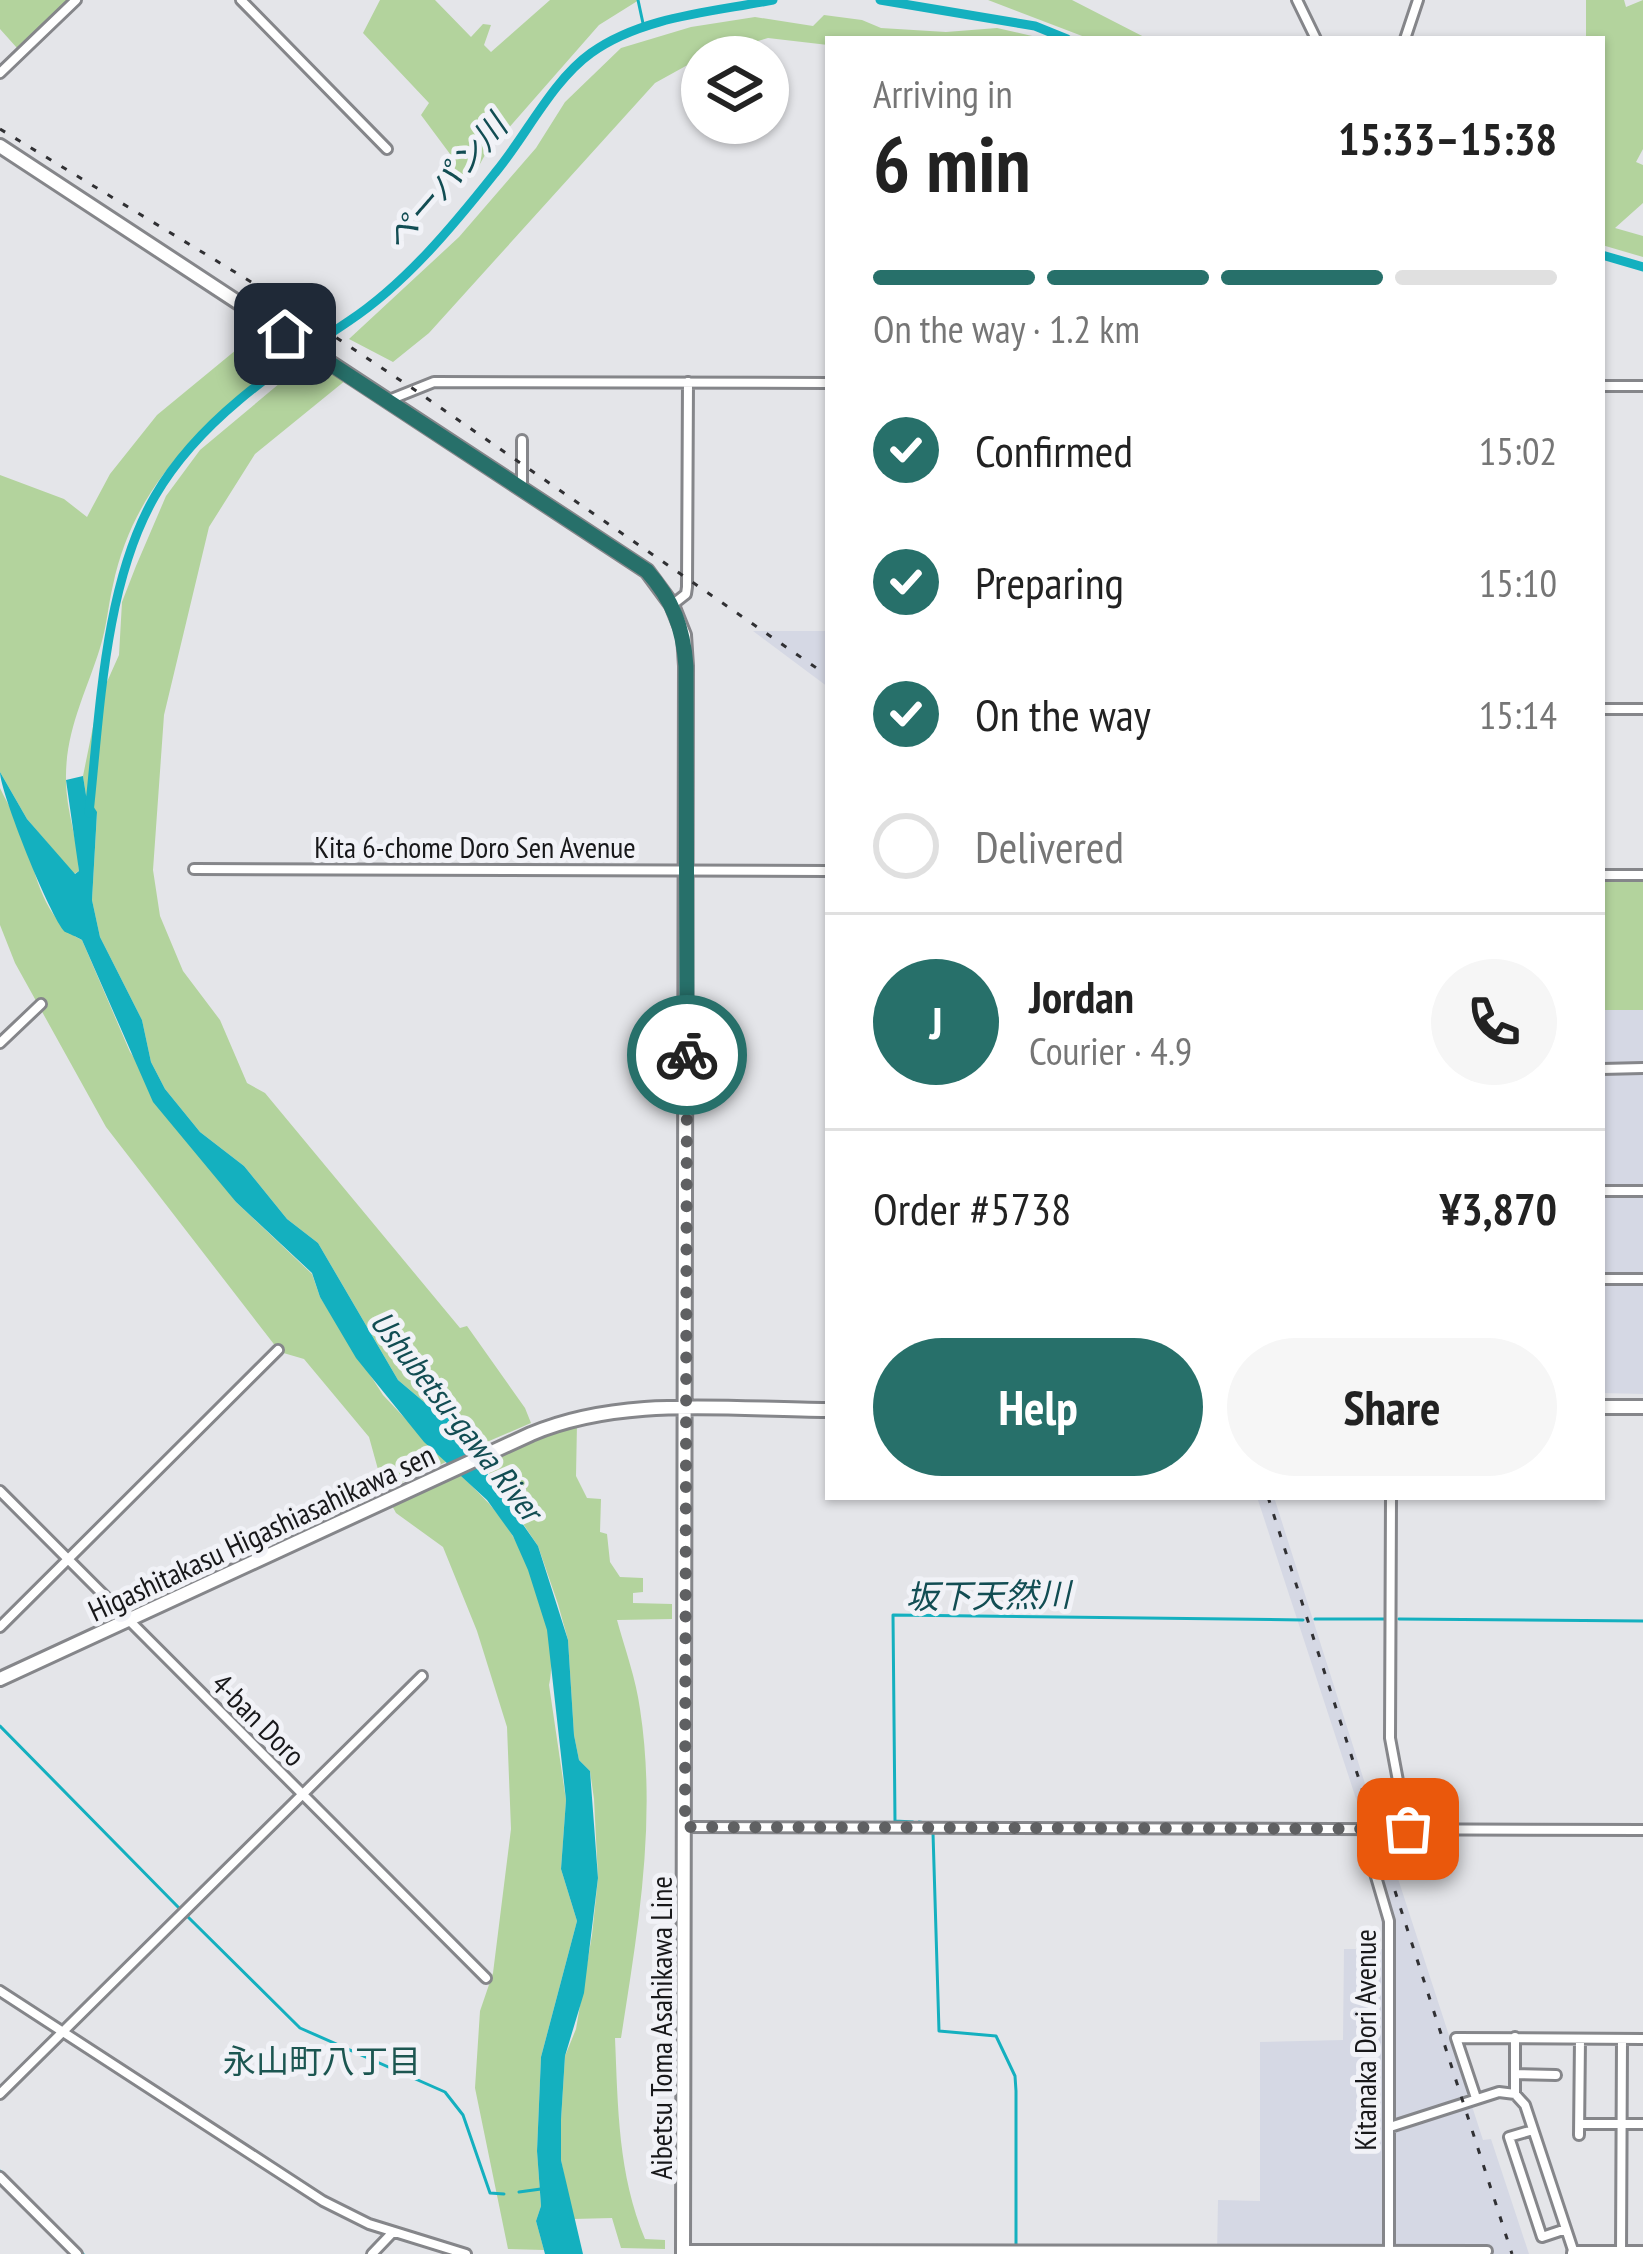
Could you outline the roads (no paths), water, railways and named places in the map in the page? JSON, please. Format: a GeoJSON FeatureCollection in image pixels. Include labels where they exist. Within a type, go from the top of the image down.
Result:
{"type":"FeatureCollection","features":[{"type":"Feature","properties":{"kind":"main road","name":"Aibetsu Toma Asahikawa Line"},"geometry":{"type":"LineString","coordinates":[[0,146],[647,571],[672,605],[684,635],[688,871],[683,2252]]}},
{"type":"Feature","properties":{"kind":"main road","name":"Higashitakasu Higashiasahikawa sen"},"geometry":{"type":"LineString","coordinates":[[0,1676],[518,1437],[600,1412],[825,1407]]}},
{"type":"Feature","properties":{"kind":"main road"},"geometry":{"type":"LineString","coordinates":[[1605,1410],[1643,1410]]}},
{"type":"Feature","properties":{"kind":"main road"},"geometry":{"type":"LineString","coordinates":[[1574,2253],[1643,2253]]}},
{"type":"Feature","properties":{"kind":"street"},"geometry":{"type":"LineString","coordinates":[[0,73],[76,0]]}},
{"type":"Feature","properties":{"kind":"street"},"geometry":{"type":"LineString","coordinates":[[241,0],[387,149]]}},
{"type":"Feature","properties":{"kind":"street"},"geometry":{"type":"LineString","coordinates":[[1297,0],[1315,36]]}},
{"type":"Feature","properties":{"kind":"street"},"geometry":{"type":"LineString","coordinates":[[1406,36],[1418,0]]}},
{"type":"Feature","properties":{"kind":"street"},"geometry":{"type":"LineString","coordinates":[[386,402],[434,382],[825,383]]}},
{"type":"Feature","properties":{"kind":"street"},"geometry":{"type":"LineString","coordinates":[[672,605],[687,587],[688,382]]}},
{"type":"Feature","properties":{"kind":"street"},"geometry":{"type":"LineString","coordinates":[[1605,386],[1643,386]]}},
{"type":"Feature","properties":{"kind":"street"},"geometry":{"type":"LineString","coordinates":[[522,440],[522,488]]}},
{"type":"Feature","properties":{"kind":"street"},"geometry":{"type":"LineString","coordinates":[[1605,709],[1643,709]]}},
{"type":"Feature","properties":{"kind":"street","name":"Kita 6-chome Doro Sen Avenue"},"geometry":{"type":"LineString","coordinates":[[194,868],[825,872]]}},
{"type":"Feature","properties":{"kind":"street"},"geometry":{"type":"LineString","coordinates":[[1605,875],[1643,875]]}},
{"type":"Feature","properties":{"kind":"street"},"geometry":{"type":"LineString","coordinates":[[0,1043],[41,1004]]}},
{"type":"Feature","properties":{"kind":"street"},"geometry":{"type":"LineString","coordinates":[[1605,1069],[1643,1068]]}},
{"type":"Feature","properties":{"kind":"street"},"geometry":{"type":"LineString","coordinates":[[1605,1191],[1643,1191]]}},
{"type":"Feature","properties":{"kind":"street"},"geometry":{"type":"LineString","coordinates":[[1605,1279],[1643,1279]]}},
{"type":"Feature","properties":{"kind":"street"},"geometry":{"type":"LineString","coordinates":[[0,1627],[278,1350]]}},
{"type":"Feature","properties":{"kind":"street","name":"4-ban Doro"},"geometry":{"type":"LineString","coordinates":[[0,1491],[486,1978]]}},
{"type":"Feature","properties":{"kind":"street"},"geometry":{"type":"LineString","coordinates":[[1391,1500],[1390,1738],[1408,1829]]}},
{"type":"Feature","properties":{"kind":"street"},"geometry":{"type":"LineString","coordinates":[[0,2095],[422,1676]]}},
{"type":"Feature","properties":{"kind":"street"},"geometry":{"type":"LineString","coordinates":[[685,1827],[1643,1830]]}},
{"type":"Feature","properties":{"kind":"street","name":"Kitanaka Dori Avenue"},"geometry":{"type":"LineString","coordinates":[[1362,1829],[1389,1922],[1389,2253]]}},
{"type":"Feature","properties":{"kind":"street"},"geometry":{"type":"LineString","coordinates":[[0,1991],[323,2201],[393,2232],[466,2254]]}},
{"type":"Feature","properties":{"kind":"street"},"geometry":{"type":"LineString","coordinates":[[1515,2037],[1515,2094]]}},
{"type":"Feature","properties":{"kind":"street"},"geometry":{"type":"LineString","coordinates":[[1476,2099],[1456,2038],[1643,2039]]}},
{"type":"Feature","properties":{"kind":"street"},"geometry":{"type":"LineString","coordinates":[[1580,2039],[1580,2130],[1643,2125]]}},
{"type":"Feature","properties":{"kind":"street"},"geometry":{"type":"LineString","coordinates":[[1621,2253],[1622,2039]]}},
{"type":"Feature","properties":{"kind":"street"},"geometry":{"type":"LineString","coordinates":[[1516,2074],[1556,2075]]}},
{"type":"Feature","properties":{"kind":"street"},"geometry":{"type":"LineString","coordinates":[[1390,2127],[1498,2092],[1515,2094],[1525,2105],[1574,2253]]}},
{"type":"Feature","properties":{"kind":"street"},"geometry":{"type":"LineString","coordinates":[[1533,2130],[1509,2137],[1542,2237],[1566,2229]]}},
{"type":"Feature","properties":{"kind":"street"},"geometry":{"type":"LineString","coordinates":[[0,2177],[77,2254]]}},
{"type":"Feature","properties":{"kind":"street"},"geometry":{"type":"LineString","coordinates":[[372,2254],[393,2232]]}},
{"type":"Feature","properties":{"kind":"street"},"geometry":{"type":"LineString","coordinates":[[683,2252],[1487,2251]]}},
{"type":"Feature","properties":{"kind":"water"},"geometry":{"type":"Polygon","coordinates":[[[0,772],[27,819],[75,874],[79,871],[66,780],[83,776],[86,795],[97,812],[92,900],[100,937],[142,1020],[151,1062],[165,1089],[200,1132],[244,1166],[287,1219],[318,1243],[398,1380],[437,1413],[456,1417],[489,1476],[538,1546],[568,1640],[574,1735],[579,1760],[590,1771],[598,1878],[584,1993],[565,2056],[561,2120],[561,2160],[583,2254],[545,2254],[536,2221],[541,2206],[537,2151],[541,2057],[577,1921],[561,1869],[566,1800],[547,1630],[528,1570],[513,1536],[487,1500],[424,1442],[356,1358],[320,1297],[312,1273],[236,1202],[153,1102],[82,940],[65,932],[49,903],[0,772]]]}},
{"type":"Feature","properties":{"kind":"waterway"},"geometry":{"type":"LineString","coordinates":[[638,0],[644,28]]}},
{"type":"Feature","properties":{"kind":"waterway","name":"ペーパン川"},"geometry":{"type":"LineString","coordinates":[[89,813],[107,650],[125,569],[155,496],[194,443],[242,398],[370,306],[409,272],[479,193],[564,78],[591,53],[656,23],[773,0]]}},
{"type":"Feature","properties":{"kind":"waterway"},"geometry":{"type":"LineString","coordinates":[[880,0],[1035,26],[1060,36]]}},
{"type":"Feature","properties":{"kind":"waterway"},"geometry":{"type":"LineString","coordinates":[[1605,256],[1643,267]]}},
{"type":"Feature","properties":{"kind":"waterway","name":"坂下天然川"},"geometry":{"type":"LineString","coordinates":[[913,1822],[895,1821],[893,1615],[1303,1620]]}},
{"type":"Feature","properties":{"kind":"waterway","name":"坂下天然川"},"geometry":{"type":"LineString","coordinates":[[1315,1619],[1384,1619]]}},
{"type":"Feature","properties":{"kind":"waterway","name":"坂下天然川"},"geometry":{"type":"LineString","coordinates":[[1399,1619],[1643,1621]]}},
{"type":"Feature","properties":{"kind":"waterway"},"geometry":{"type":"LineString","coordinates":[[0,1726],[180,1909]]}},
{"type":"Feature","properties":{"kind":"waterway","name":"坂下天然川"},"geometry":{"type":"LineString","coordinates":[[919,1822],[933,1824]]}},
{"type":"Feature","properties":{"kind":"waterway","name":"坂下天然川"},"geometry":{"type":"LineString","coordinates":[[933,1833],[939,2031],[996,2036],[1015,2076],[1016,2246]]}},
{"type":"Feature","properties":{"kind":"waterway"},"geometry":{"type":"LineString","coordinates":[[186,1915],[300,2028],[445,2092],[463,2115],[490,2193],[504,2194]]}},
{"type":"Feature","properties":{"kind":"waterway"},"geometry":{"type":"LineString","coordinates":[[0,2171],[32,2202]]}},
{"type":"Feature","properties":{"kind":"waterway"},"geometry":{"type":"LineString","coordinates":[[519,2192],[541,2189]]}},
{"type":"Feature","properties":{"kind":"waterway"},"geometry":{"type":"LineString","coordinates":[[38,2209],[83,2254]]}},
{"type":"Feature","properties":{"kind":"railway"},"geometry":{"type":"LineString","coordinates":[[0,129],[266,291],[825,674]]}},
{"type":"Feature","properties":{"kind":"railway"},"geometry":{"type":"LineString","coordinates":[[1269,1500],[1512,2254]]}},
{"type":"Feature","properties":{"kind":"district","name":"永山町八丁目"},"geometry":{"type":"Point","coordinates":[322,2060]}},
{"type":"Feature","properties":{"kind":"water label","name":"Ushubetsu-gawa River"},"geometry":{"type":"Point","coordinates":[457,1415]}}]}
